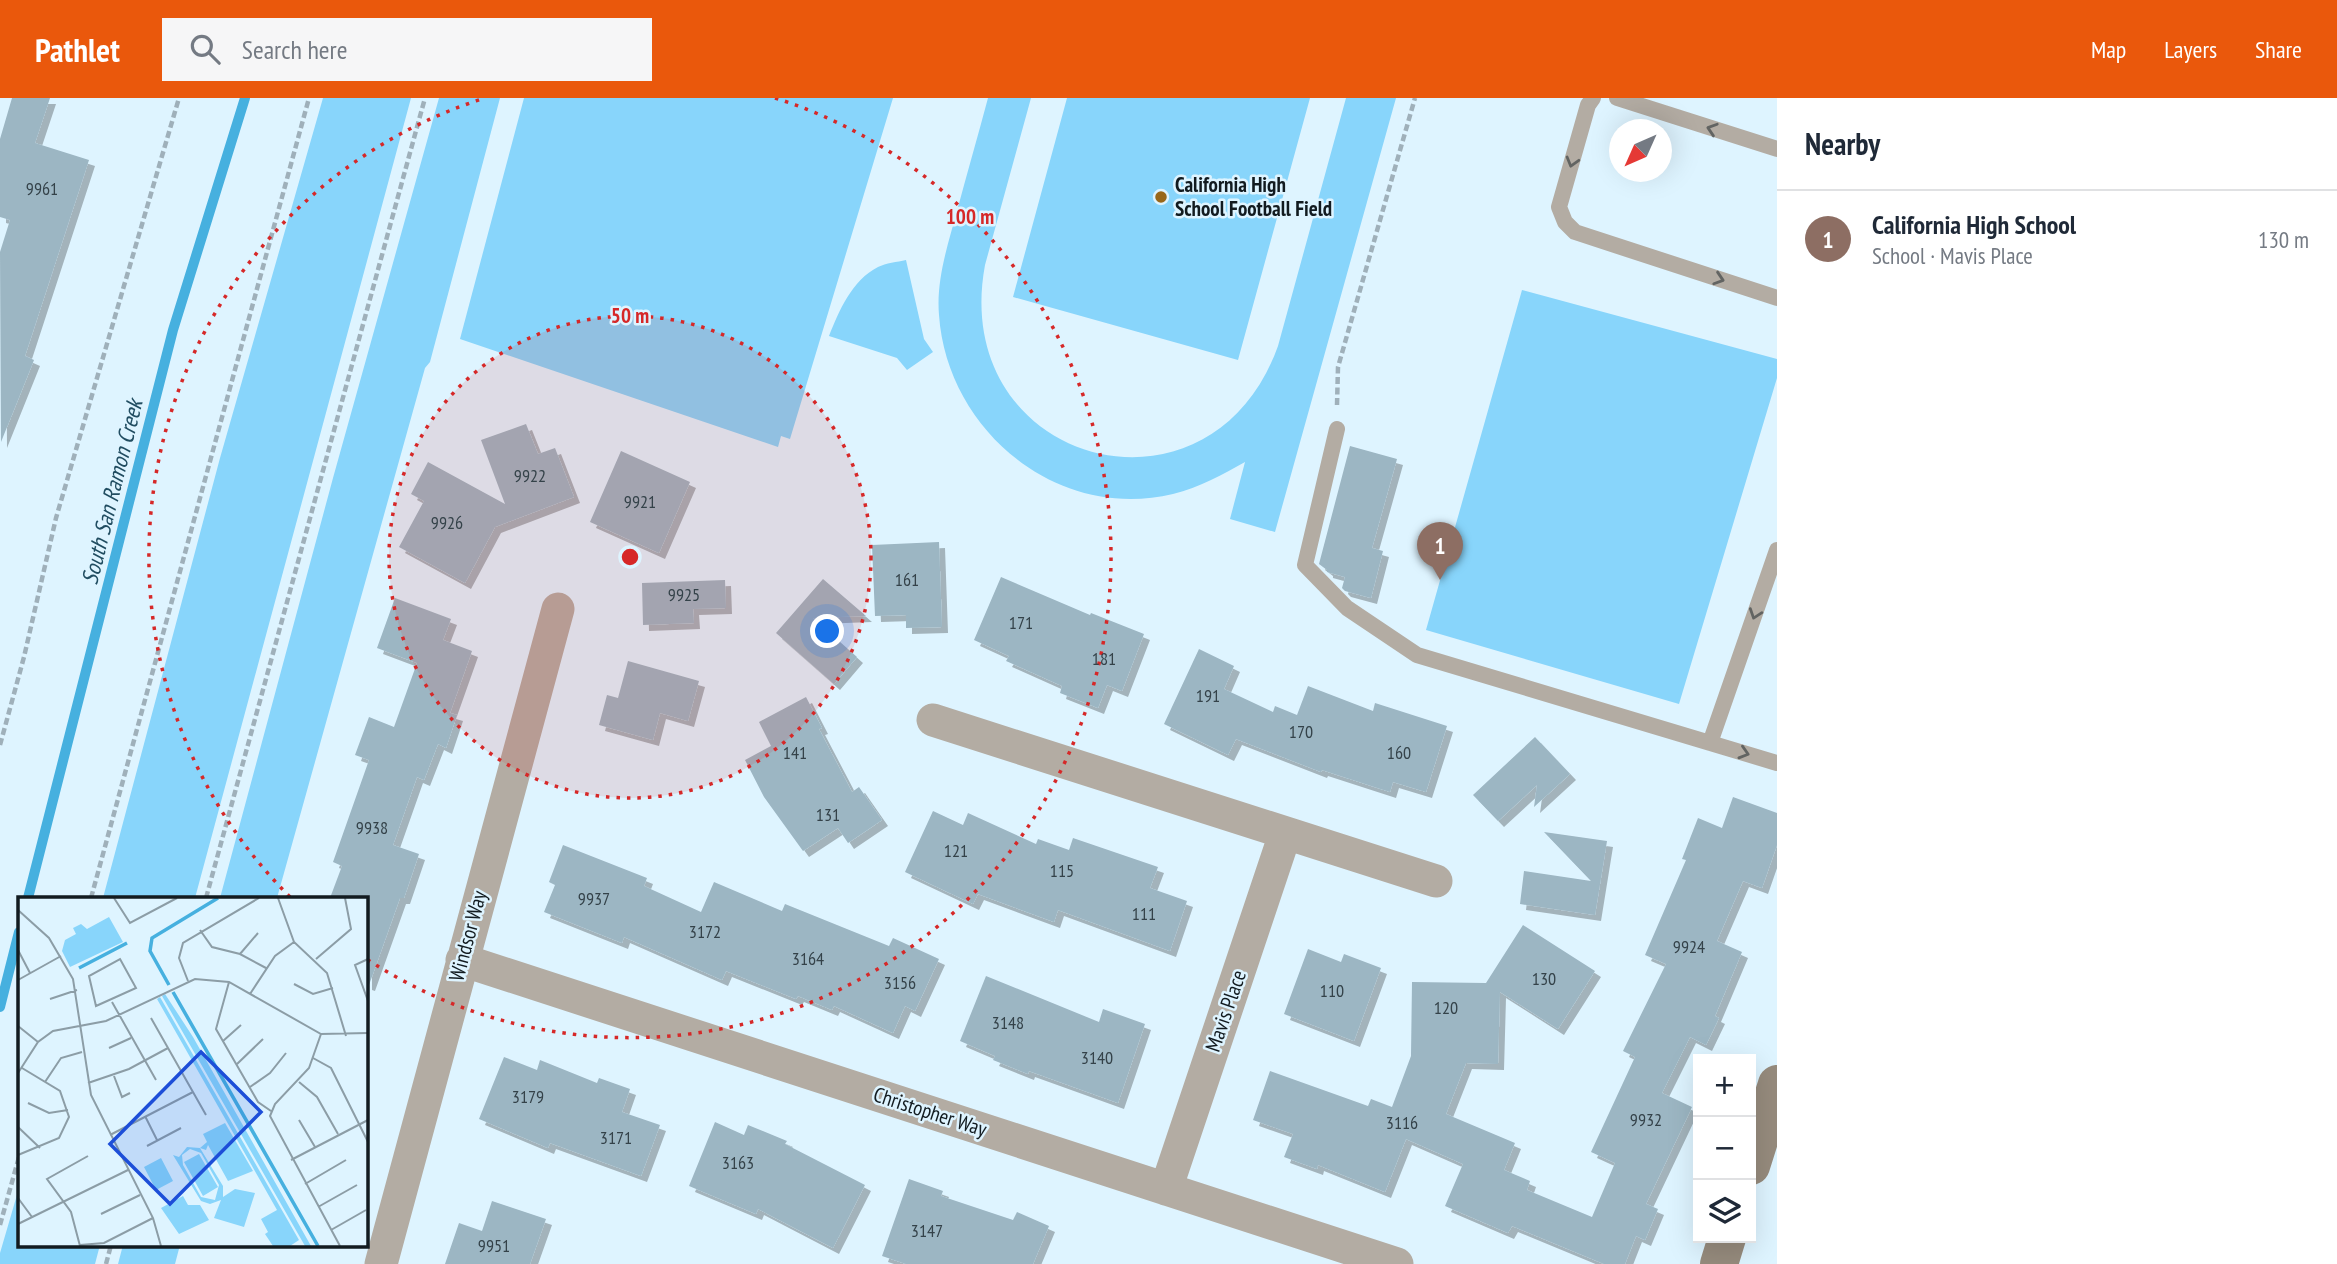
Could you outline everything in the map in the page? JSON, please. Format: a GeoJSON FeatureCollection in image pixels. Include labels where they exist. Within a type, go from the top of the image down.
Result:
{"type":"FeatureCollection","features":[{"type":"Feature","properties":{"kind":"street","name":"Windsor Way"},"geometry":{"type":"LineString","coordinates":[[381,1264],[558,609]]}},
{"type":"Feature","properties":{"kind":"street"},"geometry":{"type":"LineString","coordinates":[[933,720],[1436,881]]}},
{"type":"Feature","properties":{"kind":"street","name":"Mavis Place"},"geometry":{"type":"LineString","coordinates":[[1166,1189],[1285,834]]}},
{"type":"Feature","properties":{"kind":"street","name":"Christopher Way"},"geometry":{"type":"LineString","coordinates":[[462,960],[1397,1264]]}},
{"type":"Feature","properties":{"kind":"street"},"geometry":{"type":"LineString","coordinates":[[1756,1150],[1777,1084]]}},
{"type":"Feature","properties":{"kind":"street"},"geometry":{"type":"LineString","coordinates":[[1719,1264],[1725,1243]]}},
{"type":"Feature","properties":{"kind":"lane"},"geometry":{"type":"LineString","coordinates":[[1593,98],[1588,105],[1559,207],[1565,222],[1575,232],[1777,298]]}},
{"type":"Feature","properties":{"kind":"lane"},"geometry":{"type":"LineString","coordinates":[[1617,98],[1777,149]]}},
{"type":"Feature","properties":{"kind":"lane"},"geometry":{"type":"LineString","coordinates":[[1337,429],[1305,565],[1347,608],[1417,655],[1777,763]]}},
{"type":"Feature","properties":{"kind":"lane"},"geometry":{"type":"LineString","coordinates":[[1710,743],[1777,550]]}},
{"type":"Feature","properties":{"kind":"path"},"geometry":{"type":"LineString","coordinates":[[0,745],[24,657],[56,518],[179,98]]}},
{"type":"Feature","properties":{"kind":"path"},"geometry":{"type":"LineString","coordinates":[[91,897],[309,98]]}},
{"type":"Feature","properties":{"kind":"path"},"geometry":{"type":"LineString","coordinates":[[206,897],[425,98]]}},
{"type":"Feature","properties":{"kind":"path"},"geometry":{"type":"LineString","coordinates":[[1337,429],[1338,367],[1415,98]]}},
{"type":"Feature","properties":{"kind":"path"},"geometry":{"type":"LineString","coordinates":[[0,1225],[18,1161]]}},
{"type":"Feature","properties":{"kind":"path"},"geometry":{"type":"LineString","coordinates":[[106,1264],[111,1246]]}},
{"type":"Feature","properties":{"kind":"shaded area"},"geometry":{"type":"Polygon","coordinates":[[[323,98],[411,98],[195,897],[103,897],[220,458],[323,98]]]}},
{"type":"Feature","properties":{"kind":"shaded area"},"geometry":{"type":"Polygon","coordinates":[[[439,98],[500,98],[430,362],[425,368],[277,897],[220,897],[439,98]]]}},
{"type":"Feature","properties":{"kind":"shaded area"},"geometry":{"type":"Polygon","coordinates":[[[524,98],[893,98],[790,439],[781,436],[778,447],[460,339],[524,98]]]}},
{"type":"Feature","properties":{"kind":"shaded area"},"geometry":{"type":"Polygon","coordinates":[[[988,98],[1031,98],[985,265],[984,334],[1006,389],[1044,429],[1092,452],[1146,457],[1198,442],[1244,405],[1278,346],[1346,98],[1396,98],[1275,532],[1230,519],[1245,462],[1202,484],[1173,494],[1130,499],[1089,494],[1050,480],[1015,458],[986,430],[963,395],[947,357],[939,315],[939,289],[947,249],[988,98]]]}},
{"type":"Feature","properties":{"kind":"shaded area","name":"California High School Football Field"},"geometry":{"type":"Polygon","coordinates":[[[1067,98],[1310,98],[1238,360],[1013,297],[1067,98]]]}},
{"type":"Feature","properties":{"kind":"shaded area"},"geometry":{"type":"Polygon","coordinates":[[[906,260],[924,339],[933,352],[907,370],[897,358],[829,336],[842,307],[861,280],[878,267],[906,260]]]}},
{"type":"Feature","properties":{"kind":"shaded area"},"geometry":{"type":"Polygon","coordinates":[[[1522,290],[1777,359],[1777,378],[1679,704],[1426,630],[1522,290]]]}},
{"type":"Feature","properties":{"kind":"shaded area"},"geometry":{"type":"Polygon","coordinates":[[[18,1191],[18,1246],[100,1246],[95,1264],[0,1264],[0,1253],[18,1191]]]}},
{"type":"Feature","properties":{"kind":"shaded area"},"geometry":{"type":"Polygon","coordinates":[[[123,1246],[180,1246],[175,1264],[118,1264],[123,1246]]]}},
{"type":"Feature","properties":{"kind":"building"},"geometry":{"type":"Polygon","coordinates":[[[12,98],[50,98],[35,143],[89,160],[25,356],[34,360],[1,442],[0,252],[10,220],[0,217],[0,139],[12,98]]]}},
{"type":"Feature","properties":{"kind":"building"},"geometry":{"type":"Polygon","coordinates":[[[526,424],[538,454],[555,448],[574,497],[495,527],[465,583],[399,547],[424,501],[411,494],[428,462],[505,504],[481,440],[526,424]]]}},
{"type":"Feature","properties":{"kind":"building"},"geometry":{"type":"Polygon","coordinates":[[[1350,446],[1397,459],[1372,548],[1383,551],[1371,598],[1345,591],[1342,588],[1345,577],[1327,572],[1319,564],[1350,446]]]}},
{"type":"Feature","properties":{"kind":"building"},"geometry":{"type":"Polygon","coordinates":[[[621,451],[690,482],[659,553],[590,522],[621,451]]]}},
{"type":"Feature","properties":{"kind":"building"},"geometry":{"type":"Polygon","coordinates":[[[939,542],[942,627],[906,628],[906,615],[875,616],[872,545],[939,542]]]}},
{"type":"Feature","properties":{"kind":"building"},"geometry":{"type":"Polygon","coordinates":[[[1001,577],[1090,615],[1091,613],[1144,634],[1122,691],[1107,685],[1098,708],[1060,693],[1062,686],[1006,661],[1009,656],[974,640],[1001,577]]]}},
{"type":"Feature","properties":{"kind":"building"},"geometry":{"type":"Polygon","coordinates":[[[823,579],[866,616],[813,618],[857,657],[834,684],[776,633],[823,579]]]}},
{"type":"Feature","properties":{"kind":"building"},"geometry":{"type":"Polygon","coordinates":[[[725,580],[726,608],[693,609],[694,623],[643,625],[642,583],[725,580]]]}},
{"type":"Feature","properties":{"kind":"building"},"geometry":{"type":"Polygon","coordinates":[[[395,598],[451,619],[443,640],[472,651],[450,713],[457,715],[446,748],[438,744],[424,780],[417,777],[393,845],[419,854],[369,985],[368,897],[330,897],[342,866],[333,862],[369,760],[355,755],[369,717],[394,727],[417,663],[377,648],[395,598]]]}},
{"type":"Feature","properties":{"kind":"building"},"geometry":{"type":"Polygon","coordinates":[[[1199,649],[1234,666],[1224,689],[1273,712],[1275,706],[1297,715],[1308,686],[1373,711],[1375,703],[1447,726],[1426,792],[1393,782],[1390,792],[1322,770],[1321,772],[1236,739],[1228,755],[1164,724],[1199,649]]]}},
{"type":"Feature","properties":{"kind":"building"},"geometry":{"type":"Polygon","coordinates":[[[628,661],[699,681],[688,721],[660,713],[653,740],[599,725],[607,695],[618,698],[628,661]]]}},
{"type":"Feature","properties":{"kind":"building"},"geometry":{"type":"Polygon","coordinates":[[[806,697],[822,728],[819,729],[852,792],[859,787],[882,820],[848,843],[838,828],[803,851],[764,797],[745,760],[771,746],[759,722],[806,697]]]}},
{"type":"Feature","properties":{"kind":"building"},"geometry":{"type":"Polygon","coordinates":[[[1535,737],[1570,774],[1534,807],[1537,785],[1498,821],[1473,795],[1535,737]]]}},
{"type":"Feature","properties":{"kind":"building"},"geometry":{"type":"Polygon","coordinates":[[[1733,797],[1777,813],[1777,845],[1762,888],[1743,881],[1717,941],[1742,952],[1715,1016],[1719,1018],[1706,1045],[1690,1037],[1662,1093],[1692,1107],[1646,1204],[1658,1209],[1645,1240],[1636,1236],[1625,1264],[1604,1264],[1512,1226],[1508,1233],[1445,1206],[1463,1164],[1406,1139],[1385,1192],[1318,1165],[1317,1169],[1284,1157],[1293,1134],[1253,1120],[1270,1071],[1368,1106],[1371,1099],[1392,1107],[1411,1056],[1412,982],[1486,983],[1523,925],[1595,971],[1558,1029],[1500,992],[1498,1064],[1466,1063],[1446,1114],[1515,1143],[1504,1170],[1530,1181],[1527,1190],[1592,1217],[1615,1163],[1591,1152],[1635,1057],[1623,1051],[1666,964],[1645,955],[1686,860],[1682,859],[1698,818],[1722,828],[1733,797]]]}},
{"type":"Feature","properties":{"kind":"building"},"geometry":{"type":"Polygon","coordinates":[[[933,811],[963,825],[968,813],[1036,844],[1038,839],[1069,850],[1073,838],[1158,867],[1150,888],[1187,901],[1170,951],[1058,910],[1054,922],[978,894],[973,904],[905,872],[933,811]]]}},
{"type":"Feature","properties":{"kind":"building"},"geometry":{"type":"Polygon","coordinates":[[[1544,832],[1607,841],[1595,915],[1520,904],[1524,871],[1591,881],[1544,832]]]}},
{"type":"Feature","properties":{"kind":"building"},"geometry":{"type":"Polygon","coordinates":[[[563,845],[647,878],[644,886],[701,912],[714,882],[782,911],[785,904],[889,946],[893,938],[939,959],[915,1011],[905,1006],[893,1033],[834,1006],[832,1010],[798,996],[796,999],[726,971],[722,980],[624,937],[622,943],[544,912],[555,885],[549,882],[563,845]]]}},
{"type":"Feature","properties":{"kind":"building"},"geometry":{"type":"Polygon","coordinates":[[[1308,949],[1341,962],[1344,954],[1381,968],[1354,1041],[1284,1014],[1308,949]]]}},
{"type":"Feature","properties":{"kind":"building"},"geometry":{"type":"Polygon","coordinates":[[[986,976],[1099,1022],[1103,1009],[1145,1024],[1118,1103],[1029,1071],[1028,1074],[993,1060],[995,1056],[960,1041],[986,976]]]}},
{"type":"Feature","properties":{"kind":"building"},"geometry":{"type":"Polygon","coordinates":[[[504,1057],[537,1070],[540,1060],[597,1083],[599,1078],[630,1089],[622,1112],[660,1125],[641,1176],[550,1143],[548,1148],[479,1119],[504,1057]]]}},
{"type":"Feature","properties":{"kind":"building"},"geometry":{"type":"Polygon","coordinates":[[[715,1122],[744,1135],[748,1125],[787,1141],[785,1144],[865,1185],[833,1248],[758,1209],[756,1214],[689,1186],[715,1122]]]}},
{"type":"Feature","properties":{"kind":"building"},"geometry":{"type":"Polygon","coordinates":[[[909,1179],[943,1191],[941,1196],[1013,1220],[1017,1212],[1049,1226],[1033,1264],[906,1264],[882,1256],[909,1179]]]}},
{"type":"Feature","properties":{"kind":"building"},"geometry":{"type":"Polygon","coordinates":[[[492,1201],[546,1219],[530,1264],[445,1264],[459,1223],[482,1231],[492,1201]]]}},
{"type":"Feature","properties":{"kind":"waterway","name":"South San Ramon Creek"},"geometry":{"type":"LineString","coordinates":[[28,897],[173,330],[245,98]]}},
{"type":"Feature","properties":{"kind":"waterway","name":"South San Ramon Creek"},"geometry":{"type":"LineString","coordinates":[[0,1007],[18,936]]}},
{"type":"Feature","properties":{"kind":"place","name":"California High School Football Field"},"geometry":{"type":"Point","coordinates":[1161,197]}},
{"type":"Feature","properties":{"kind":"place","name":"California High School"},"geometry":{"type":"Point","coordinates":[1440,580]}}]}
